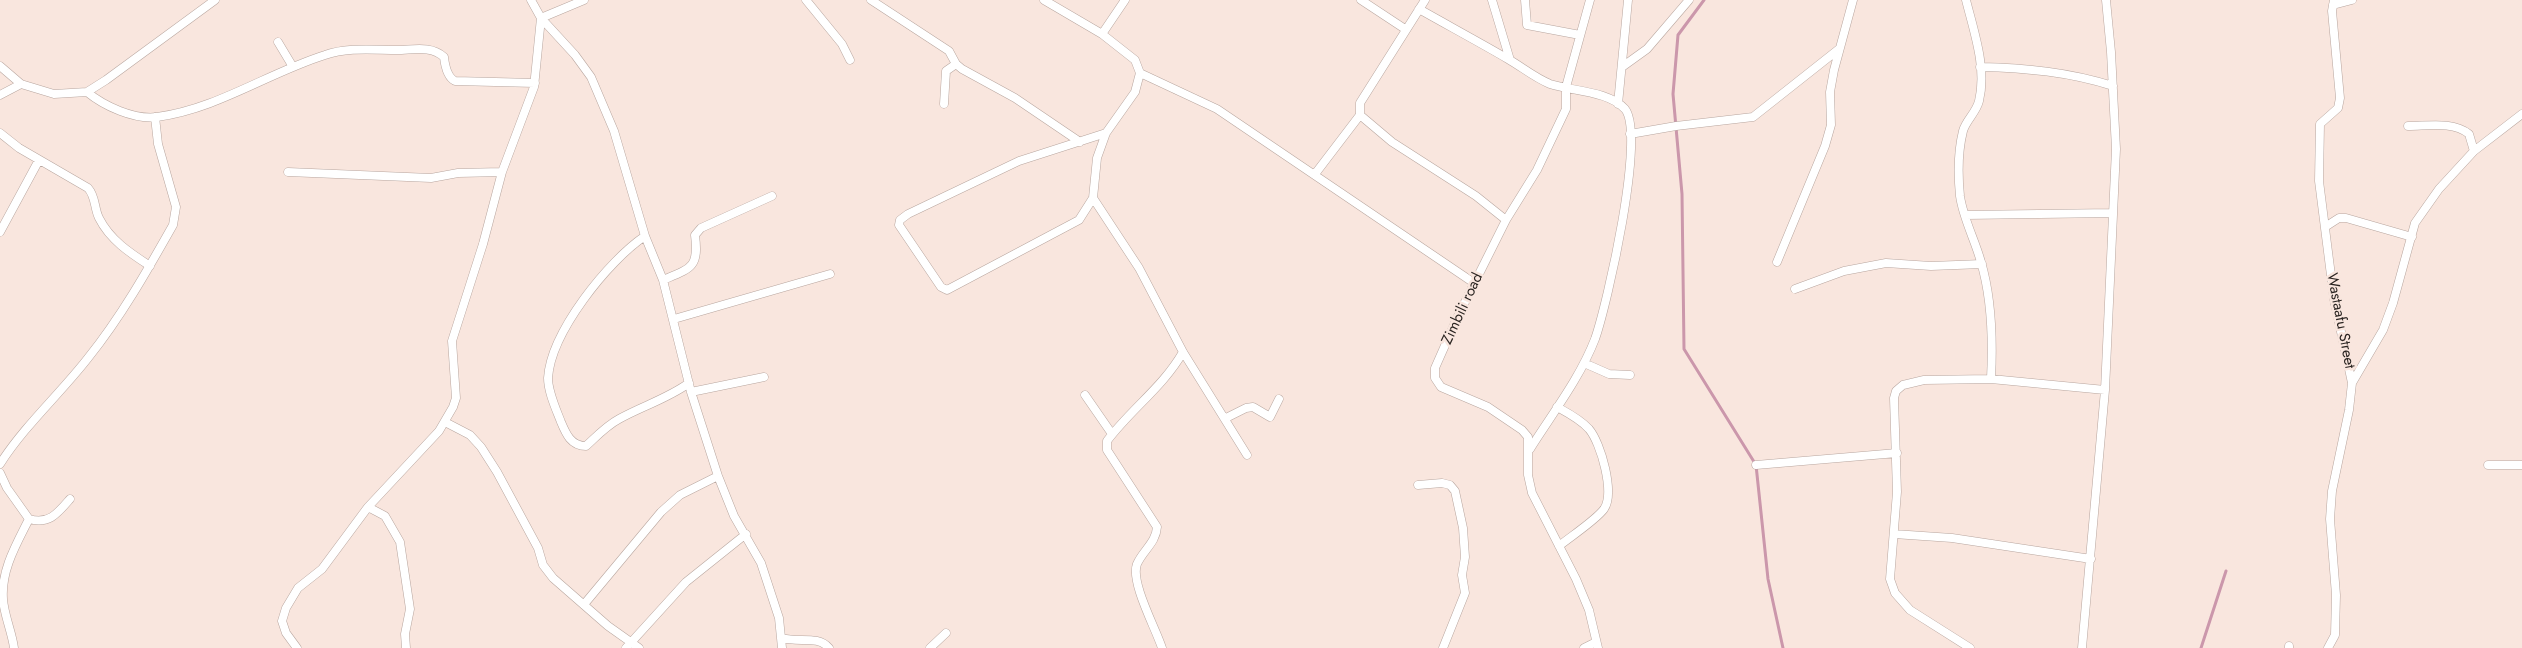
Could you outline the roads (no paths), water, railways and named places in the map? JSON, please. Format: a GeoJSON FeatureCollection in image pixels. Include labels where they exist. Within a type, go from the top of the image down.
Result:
{"type":"FeatureCollection","features":[{"type":"Feature","properties":{"kind":"street"},"geometry":{"type":"LineString","coordinates":[[0,66],[21,84],[54,94],[87,92],[215,0]]}},
{"type":"Feature","properties":{"kind":"street"},"geometry":{"type":"LineString","coordinates":[[531,0],[541,18],[575,55],[591,77],[614,131],[645,236],[663,280],[690,388],[718,476],[727,501],[761,563],[779,618],[782,648]]}},
{"type":"Feature","properties":{"kind":"street"},"geometry":{"type":"LineString","coordinates":[[541,18],[584,0]]}},
{"type":"Feature","properties":{"kind":"street"},"geometry":{"type":"LineString","coordinates":[[806,0],[842,44],[850,60]]}},
{"type":"Feature","properties":{"kind":"street"},"geometry":{"type":"LineString","coordinates":[[871,0],[949,51],[956,64],[1016,98],[1080,142]]}},
{"type":"Feature","properties":{"kind":"street"},"geometry":{"type":"LineString","coordinates":[[1044,0],[1102,34],[1135,60],[1140,74],[1135,92],[1106,133],[1097,158],[1093,198],[1079,220],[947,290],[941,287],[899,225],[900,220],[908,214],[1019,161],[1106,133]]}},
{"type":"Feature","properties":{"kind":"street"},"geometry":{"type":"LineString","coordinates":[[1102,34],[1124,0]]}},
{"type":"Feature","properties":{"kind":"street"},"geometry":{"type":"LineString","coordinates":[[1362,0],[1405,29]]}},
{"type":"Feature","properties":{"kind":"street"},"geometry":{"type":"LineString","coordinates":[[1314,174],[1360,115],[1360,103],[1425,0]]}},
{"type":"Feature","properties":{"kind":"street"},"geometry":{"type":"LineString","coordinates":[[1492,0],[1510,60]]}},
{"type":"Feature","properties":{"kind":"street"},"geometry":{"type":"LineString","coordinates":[[1525,0],[1527,25],[1580,35]]}},
{"type":"Feature","properties":{"kind":"street","name":"Zimbili road"},"geometry":{"type":"LineString","coordinates":[[1530,449],[1528,437],[1522,430],[1488,407],[1441,387],[1435,378],[1435,368],[1474,283],[1506,220],[1537,170],[1566,109],[1566,87],[1590,0]]}},
{"type":"Feature","properties":{"kind":"street"},"geometry":{"type":"LineString","coordinates":[[1618,104],[1628,0]]}},
{"type":"Feature","properties":{"kind":"street"},"geometry":{"type":"LineString","coordinates":[[1622,67],[1647,49],[1689,0]]}},
{"type":"Feature","properties":{"kind":"street"},"geometry":{"type":"LineString","coordinates":[[1777,262],[1826,146],[1831,125],[1830,92],[1853,0]]}},
{"type":"Feature","properties":{"kind":"street"},"geometry":{"type":"LineString","coordinates":[[1966,0],[1978,47],[1980,67],[1979,101],[1963,132],[1959,168],[1960,198],[1982,264],[1992,327],[1991,379]]}},
{"type":"Feature","properties":{"kind":"street"},"geometry":{"type":"LineString","coordinates":[[2082,648],[2105,390],[2116,149],[2106,0]]}},
{"type":"Feature","properties":{"kind":"street"},"geometry":{"type":"LineString","coordinates":[[2333,2],[2352,0]]}},
{"type":"Feature","properties":{"kind":"street","name":"Wastaafu Street"},"geometry":{"type":"LineString","coordinates":[[2328,648],[2335,635],[2336,595],[2330,519],[2332,491],[2349,410],[2352,383],[2334,298],[2319,181],[2318,129],[2322,119],[2338,108],[2340,98],[2333,2]]}},
{"type":"Feature","properties":{"kind":"street"},"geometry":{"type":"LineString","coordinates":[[1419,9],[1510,60],[1538,78],[1582,90],[1618,104],[1625,110],[1629,120],[1630,134],[1626,196],[1615,263],[1595,338],[1584,363],[1530,449],[1528,475],[1532,493],[1589,610],[1597,645],[1584,648]]}},
{"type":"Feature","properties":{"kind":"street"},"geometry":{"type":"LineString","coordinates":[[297,648],[286,633],[282,621],[286,608],[298,588],[322,569],[368,507],[445,422],[456,398],[452,341],[502,172],[535,83],[541,18]]}},
{"type":"Feature","properties":{"kind":"street"},"geometry":{"type":"LineString","coordinates":[[278,42],[293,67]]}},
{"type":"Feature","properties":{"kind":"street"},"geometry":{"type":"LineString","coordinates":[[87,92],[99,102],[126,112],[155,117],[206,105],[293,67],[336,52],[429,49],[444,57],[446,69],[451,79],[455,81],[535,83]]}},
{"type":"Feature","properties":{"kind":"street"},"geometry":{"type":"LineString","coordinates":[[1630,134],[1676,126],[1753,117],[1840,49]]}},
{"type":"Feature","properties":{"kind":"street"},"geometry":{"type":"LineString","coordinates":[[944,104],[946,72],[956,64]]}},
{"type":"Feature","properties":{"kind":"street"},"geometry":{"type":"LineString","coordinates":[[1980,67],[2048,71],[2084,76],[2113,86]]}},
{"type":"Feature","properties":{"kind":"street"},"geometry":{"type":"LineString","coordinates":[[1140,74],[1217,109],[1474,283]]}},
{"type":"Feature","properties":{"kind":"street"},"geometry":{"type":"LineString","coordinates":[[0,95],[21,84]]}},
{"type":"Feature","properties":{"kind":"street"},"geometry":{"type":"LineString","coordinates":[[2352,383],[2382,330],[2415,223],[2425,207],[2474,151],[2522,114]]}},
{"type":"Feature","properties":{"kind":"street"},"geometry":{"type":"LineString","coordinates":[[1360,115],[1392,142],[1476,196],[1506,220]]}},
{"type":"Feature","properties":{"kind":"street"},"geometry":{"type":"LineString","coordinates":[[0,464],[26,428],[46,408],[114,325],[173,226],[176,214],[174,199],[158,144],[155,117]]}},
{"type":"Feature","properties":{"kind":"street"},"geometry":{"type":"LineString","coordinates":[[2408,126],[2445,125],[2461,129],[2469,134],[2474,151]]}},
{"type":"Feature","properties":{"kind":"street"},"geometry":{"type":"LineString","coordinates":[[0,133],[19,148],[88,188],[93,195],[97,214],[112,237],[150,266]]}},
{"type":"Feature","properties":{"kind":"street"},"geometry":{"type":"LineString","coordinates":[[0,232],[39,160]]}},
{"type":"Feature","properties":{"kind":"street"},"geometry":{"type":"LineString","coordinates":[[288,172],[431,178],[474,171],[502,172]]}},
{"type":"Feature","properties":{"kind":"street"},"geometry":{"type":"LineString","coordinates":[[663,280],[687,269],[694,262],[697,256],[695,235],[702,228],[772,196]]}},
{"type":"Feature","properties":{"kind":"street"},"geometry":{"type":"LineString","coordinates":[[1093,198],[1139,268],[1183,352],[1226,418],[1247,455]]}},
{"type":"Feature","properties":{"kind":"street"},"geometry":{"type":"LineString","coordinates":[[1965,215],[2113,213]]}},
{"type":"Feature","properties":{"kind":"street"},"geometry":{"type":"LineString","coordinates":[[2325,227],[2339,218],[2346,218],[2412,237]]}},
{"type":"Feature","properties":{"kind":"street"},"geometry":{"type":"LineString","coordinates":[[645,236],[620,257],[568,320],[561,335],[548,379],[555,406],[571,442],[578,446],[586,446],[605,427],[633,412],[690,388],[764,377]]}},
{"type":"Feature","properties":{"kind":"street"},"geometry":{"type":"LineString","coordinates":[[1795,289],[1844,271],[1886,263],[1931,266],[1982,264]]}},
{"type":"Feature","properties":{"kind":"street"},"geometry":{"type":"LineString","coordinates":[[674,319],[830,274]]}},
{"type":"Feature","properties":{"kind":"street"},"geometry":{"type":"LineString","coordinates":[[1162,648],[1139,588],[1136,569],[1138,562],[1157,536],[1157,527],[1107,450],[1107,441],[1172,371],[1183,352]]}},
{"type":"Feature","properties":{"kind":"street"},"geometry":{"type":"LineString","coordinates":[[1584,363],[1608,374],[1630,375]]}},
{"type":"Feature","properties":{"kind":"street"},"geometry":{"type":"LineString","coordinates":[[1970,648],[1910,610],[1895,593],[1890,579],[1897,492],[1894,398],[1896,391],[1903,384],[1924,380],[1991,379],[2105,390]]}},
{"type":"Feature","properties":{"kind":"street"},"geometry":{"type":"LineString","coordinates":[[1084,395],[1112,434]]}},
{"type":"Feature","properties":{"kind":"street"},"geometry":{"type":"LineString","coordinates":[[1226,418],[1246,408],[1253,407],[1270,417],[1279,400]]}},
{"type":"Feature","properties":{"kind":"street"},"geometry":{"type":"LineString","coordinates":[[1557,407],[1582,422],[1591,430],[1602,458],[1609,493],[1603,510],[1559,546]]}},
{"type":"Feature","properties":{"kind":"street"},"geometry":{"type":"LineString","coordinates":[[445,422],[470,435],[481,447],[497,472],[538,548],[543,565],[553,578],[628,645],[639,648]]}},
{"type":"Feature","properties":{"kind":"street"},"geometry":{"type":"LineString","coordinates":[[1756,465],[1822,457],[1896,453]]}},
{"type":"Feature","properties":{"kind":"street"},"geometry":{"type":"LineString","coordinates":[[2488,465],[2522,465]]}},
{"type":"Feature","properties":{"kind":"street"},"geometry":{"type":"LineString","coordinates":[[0,473],[7,488],[29,519],[45,521],[54,517],[70,499]]}},
{"type":"Feature","properties":{"kind":"street"},"geometry":{"type":"LineString","coordinates":[[586,602],[661,512],[680,495],[718,476]]}},
{"type":"Feature","properties":{"kind":"street"},"geometry":{"type":"LineString","coordinates":[[1418,485],[1442,483],[1450,485],[1456,496],[1463,528],[1465,557],[1462,575],[1465,593],[1443,648]]}},
{"type":"Feature","properties":{"kind":"street"},"geometry":{"type":"LineString","coordinates":[[368,507],[385,516],[400,542],[410,608],[405,634],[406,648]]}},
{"type":"Feature","properties":{"kind":"street"},"geometry":{"type":"LineString","coordinates":[[14,648],[3,600],[4,588],[9,558],[29,519]]}},
{"type":"Feature","properties":{"kind":"street"},"geometry":{"type":"LineString","coordinates":[[628,645],[686,582],[746,534]]}},
{"type":"Feature","properties":{"kind":"street"},"geometry":{"type":"LineString","coordinates":[[1894,534],[1952,538],[2091,559]]}},
{"type":"Feature","properties":{"kind":"street"},"geometry":{"type":"LineString","coordinates":[[930,648],[946,633]]}},
{"type":"Feature","properties":{"kind":"street"},"geometry":{"type":"LineString","coordinates":[[782,638],[794,642],[818,640],[824,642],[829,648]]}},
{"type":"Feature","properties":{"kind":"waterway"},"geometry":{"type":"LineString","coordinates":[[1704,0],[1678,35],[1673,94],[1682,194],[1684,349],[1756,465],[1768,579],[1783,648]]}},
{"type":"Feature","properties":{"kind":"waterway"},"geometry":{"type":"LineString","coordinates":[[2201,648],[2226,571]]}}]}
